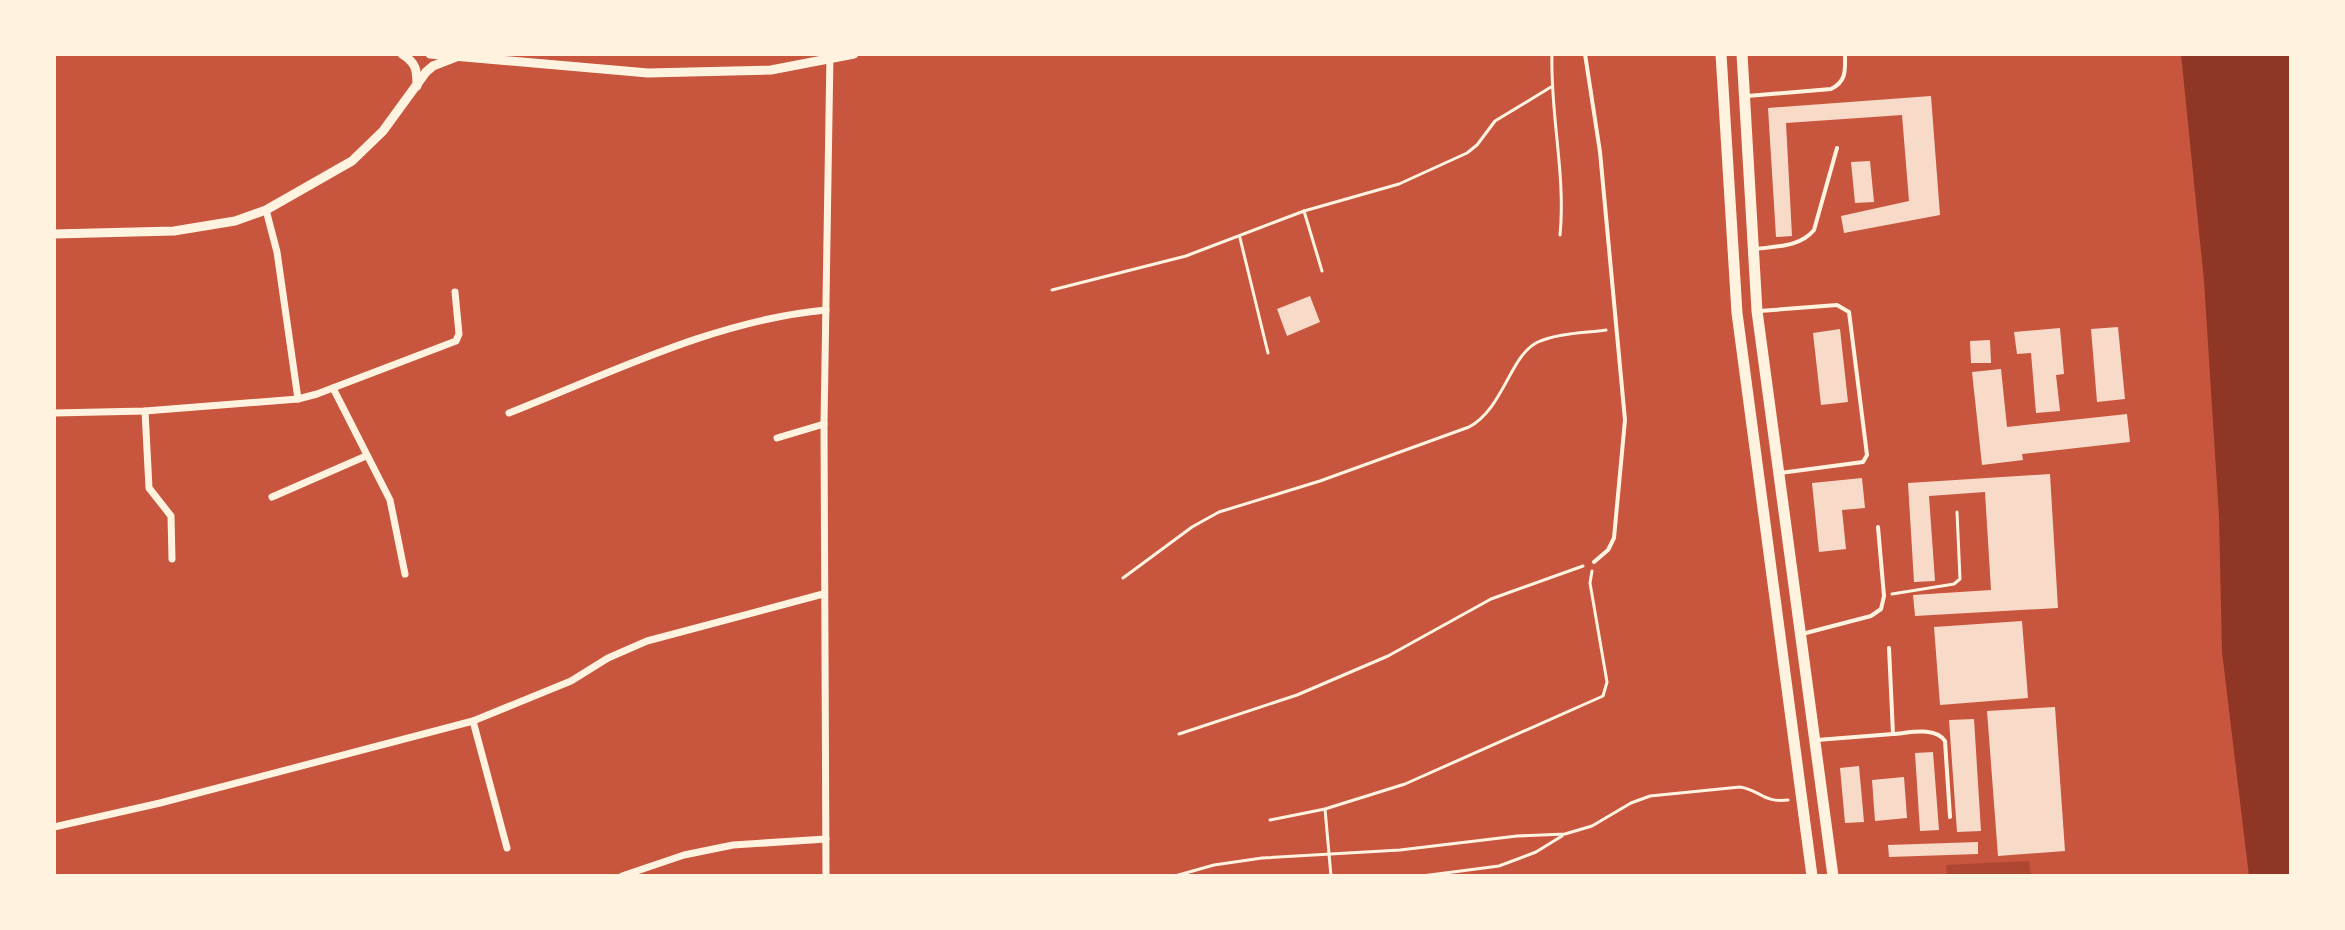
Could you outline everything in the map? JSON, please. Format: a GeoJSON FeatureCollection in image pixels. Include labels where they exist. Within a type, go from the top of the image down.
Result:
{"type":"FeatureCollection","features":[{"type":"Feature","properties":{"kind":"main road"},"geometry":{"type":"LineString","coordinates":[[1721,54],[1737,313],[1812,876]]}},
{"type":"Feature","properties":{"kind":"main road"},"geometry":{"type":"LineString","coordinates":[[1742,54],[1757,311],[1833,876]]}},
{"type":"Feature","properties":{"kind":"street"},"geometry":{"type":"LineString","coordinates":[[402,54],[413,62],[417,70],[417,86]]}},
{"type":"Feature","properties":{"kind":"street"},"geometry":{"type":"LineString","coordinates":[[430,54],[648,73],[740,73],[854,54]]}},
{"type":"Feature","properties":{"kind":"street"},"geometry":{"type":"LineString","coordinates":[[54,234],[174,231],[221,224],[266,210],[352,161],[383,131],[433,66],[456,57]]}},
{"type":"Feature","properties":{"kind":"street"},"geometry":{"type":"LineString","coordinates":[[826,876],[823,594],[830,57]]}},
{"type":"Feature","properties":{"kind":"street"},"geometry":{"type":"LineString","coordinates":[[266,210],[277,252],[298,399]]}},
{"type":"Feature","properties":{"kind":"street"},"geometry":{"type":"LineString","coordinates":[[54,413],[145,411],[298,399],[456,341],[459,334],[455,292]]}},
{"type":"Feature","properties":{"kind":"street"},"geometry":{"type":"LineString","coordinates":[[509,413],[704,336],[762,319],[826,310]]}},
{"type":"Feature","properties":{"kind":"street"},"geometry":{"type":"LineString","coordinates":[[333,388],[390,500],[405,574]]}},
{"type":"Feature","properties":{"kind":"street"},"geometry":{"type":"LineString","coordinates":[[145,411],[149,488],[171,516],[172,559]]}},
{"type":"Feature","properties":{"kind":"street"},"geometry":{"type":"LineString","coordinates":[[777,438],[824,424]]}},
{"type":"Feature","properties":{"kind":"street"},"geometry":{"type":"LineString","coordinates":[[272,497],[366,456]]}},
{"type":"Feature","properties":{"kind":"street"},"geometry":{"type":"LineString","coordinates":[[54,827],[160,803],[473,721],[571,681],[608,658],[647,641],[823,594]]}},
{"type":"Feature","properties":{"kind":"street"},"geometry":{"type":"LineString","coordinates":[[473,721],[507,848]]}},
{"type":"Feature","properties":{"kind":"street"},"geometry":{"type":"LineString","coordinates":[[622,876],[684,855],[733,845],[826,839]]}},
{"type":"Feature","properties":{"kind":"lane"},"geometry":{"type":"LineString","coordinates":[[1585,54],[1600,152],[1625,420],[1614,538],[1608,550],[1594,562]]}},
{"type":"Feature","properties":{"kind":"lane"},"geometry":{"type":"LineString","coordinates":[[1745,97],[1831,89],[1840,84],[1845,75],[1845,54]]}},
{"type":"Feature","properties":{"kind":"lane"},"geometry":{"type":"LineString","coordinates":[[1753,249],[1807,239],[1814,230],[1837,148]]}},
{"type":"Feature","properties":{"kind":"lane"},"geometry":{"type":"LineString","coordinates":[[1757,311],[1837,305],[1849,312],[1867,455],[1863,462],[1777,474]]}},
{"type":"Feature","properties":{"kind":"lane"},"geometry":{"type":"LineString","coordinates":[[1800,635],[1871,616],[1881,609],[1884,596],[1878,527]]}},
{"type":"Feature","properties":{"kind":"lane"},"geometry":{"type":"LineString","coordinates":[[1889,648],[1893,734]]}},
{"type":"Feature","properties":{"kind":"lane"},"geometry":{"type":"LineString","coordinates":[[1815,740],[1935,732],[1942,736],[1950,817]]}},
{"type":"Feature","properties":{"kind":"path"},"geometry":{"type":"LineString","coordinates":[[1552,54],[1551,87],[1563,208],[1560,235]]}},
{"type":"Feature","properties":{"kind":"path"},"geometry":{"type":"LineString","coordinates":[[1052,290],[1186,256],[1240,238],[1304,211],[1399,184],[1467,153],[1495,121],[1551,87]]}},
{"type":"Feature","properties":{"kind":"path"},"geometry":{"type":"LineString","coordinates":[[1304,211],[1322,271]]}},
{"type":"Feature","properties":{"kind":"path"},"geometry":{"type":"LineString","coordinates":[[1240,238],[1268,353]]}},
{"type":"Feature","properties":{"kind":"path"},"geometry":{"type":"LineString","coordinates":[[1123,578],[1192,527],[1219,512],[1320,481],[1481,420],[1492,409],[1528,348],[1541,340],[1617,328]]}},
{"type":"Feature","properties":{"kind":"path"},"geometry":{"type":"LineString","coordinates":[[1884,596],[1954,584],[1960,579],[1957,512]]}},
{"type":"Feature","properties":{"kind":"path"},"geometry":{"type":"LineString","coordinates":[[1179,734],[1297,695],[1388,656],[1491,599],[1594,562]]}},
{"type":"Feature","properties":{"kind":"path"},"geometry":{"type":"LineString","coordinates":[[1270,820],[1325,809],[1405,784],[1603,696],[1607,682],[1590,583],[1594,562]]}},
{"type":"Feature","properties":{"kind":"path"},"geometry":{"type":"LineString","coordinates":[[1175,876],[1214,865],[1262,858],[1400,850],[1517,836],[1565,834],[1592,826],[1631,803],[1650,796],[1740,787],[1775,801],[1802,799]]}},
{"type":"Feature","properties":{"kind":"path"},"geometry":{"type":"LineString","coordinates":[[1325,809],[1331,876]]}},
{"type":"Feature","properties":{"kind":"path"},"geometry":{"type":"LineString","coordinates":[[1422,876],[1499,866],[1536,852],[1565,834]]}},
{"type":"Feature","properties":{"kind":"shaded area"},"geometry":{"type":"Polygon","coordinates":[[[2181,54],[2291,54],[2291,876],[2249,876],[2222,652],[2219,516],[2204,281],[2181,54]]]}},
{"type":"Feature","properties":{"kind":"shaded area"},"geometry":{"type":"Polygon","coordinates":[[[2029,861],[2031,876],[1947,876],[1946,865],[2029,861]]]}},
{"type":"Feature","properties":{"kind":"building"},"geometry":{"type":"Polygon","coordinates":[[[1931,96],[1940,215],[1844,233],[1841,216],[1909,201],[1902,115],[1786,123],[1792,236],[1776,237],[1768,108],[1931,96]]]}},
{"type":"Feature","properties":{"kind":"building"},"geometry":{"type":"Polygon","coordinates":[[[1870,161],[1874,202],[1855,203],[1851,162],[1870,161]]]}},
{"type":"Feature","properties":{"kind":"building"},"geometry":{"type":"Polygon","coordinates":[[[1310,296],[1320,322],[1287,336],[1277,309],[1310,296]]]}},
{"type":"Feature","properties":{"kind":"building"},"geometry":{"type":"Polygon","coordinates":[[[2118,327],[2125,399],[2097,402],[2091,329],[2118,327]]]}},
{"type":"Feature","properties":{"kind":"building"},"geometry":{"type":"Polygon","coordinates":[[[2060,328],[2064,374],[2056,375],[2060,411],[2036,413],[2031,353],[2017,354],[2014,332],[2060,328]]]}},
{"type":"Feature","properties":{"kind":"building"},"geometry":{"type":"Polygon","coordinates":[[[1840,329],[1848,402],[1821,405],[1813,333],[1840,329]]]}},
{"type":"Feature","properties":{"kind":"building"},"geometry":{"type":"Polygon","coordinates":[[[1990,340],[1991,363],[1971,363],[1970,341],[1990,340]]]}},
{"type":"Feature","properties":{"kind":"building"},"geometry":{"type":"Polygon","coordinates":[[[2001,369],[2007,427],[2127,414],[2130,442],[2022,454],[2023,460],[1982,465],[1972,372],[2001,369]]]}},
{"type":"Feature","properties":{"kind":"building"},"geometry":{"type":"Polygon","coordinates":[[[2050,474],[2058,608],[1915,616],[1913,595],[1991,590],[1985,492],[1929,496],[1935,581],[1914,582],[1908,483],[2050,474]]]}},
{"type":"Feature","properties":{"kind":"building"},"geometry":{"type":"Polygon","coordinates":[[[1862,478],[1865,508],[1842,510],[1846,549],[1819,552],[1812,483],[1862,478]]]}},
{"type":"Feature","properties":{"kind":"building"},"geometry":{"type":"Polygon","coordinates":[[[2022,621],[2028,698],[1940,705],[1934,627],[2022,621]]]}},
{"type":"Feature","properties":{"kind":"building"},"geometry":{"type":"Polygon","coordinates":[[[2055,707],[2065,851],[1998,856],[1987,711],[2055,707]]]}},
{"type":"Feature","properties":{"kind":"building"},"geometry":{"type":"Polygon","coordinates":[[[1974,719],[1981,831],[1957,832],[1949,720],[1974,719]]]}},
{"type":"Feature","properties":{"kind":"building"},"geometry":{"type":"Polygon","coordinates":[[[1933,752],[1939,830],[1920,831],[1915,753],[1933,752]]]}},
{"type":"Feature","properties":{"kind":"building"},"geometry":{"type":"Polygon","coordinates":[[[1859,766],[1864,822],[1845,823],[1840,768],[1859,766]]]}},
{"type":"Feature","properties":{"kind":"building"},"geometry":{"type":"Polygon","coordinates":[[[1904,777],[1907,818],[1875,821],[1872,780],[1904,777]]]}},
{"type":"Feature","properties":{"kind":"building"},"geometry":{"type":"Polygon","coordinates":[[[1978,842],[1978,854],[1889,857],[1888,845],[1978,842]]]}}]}
